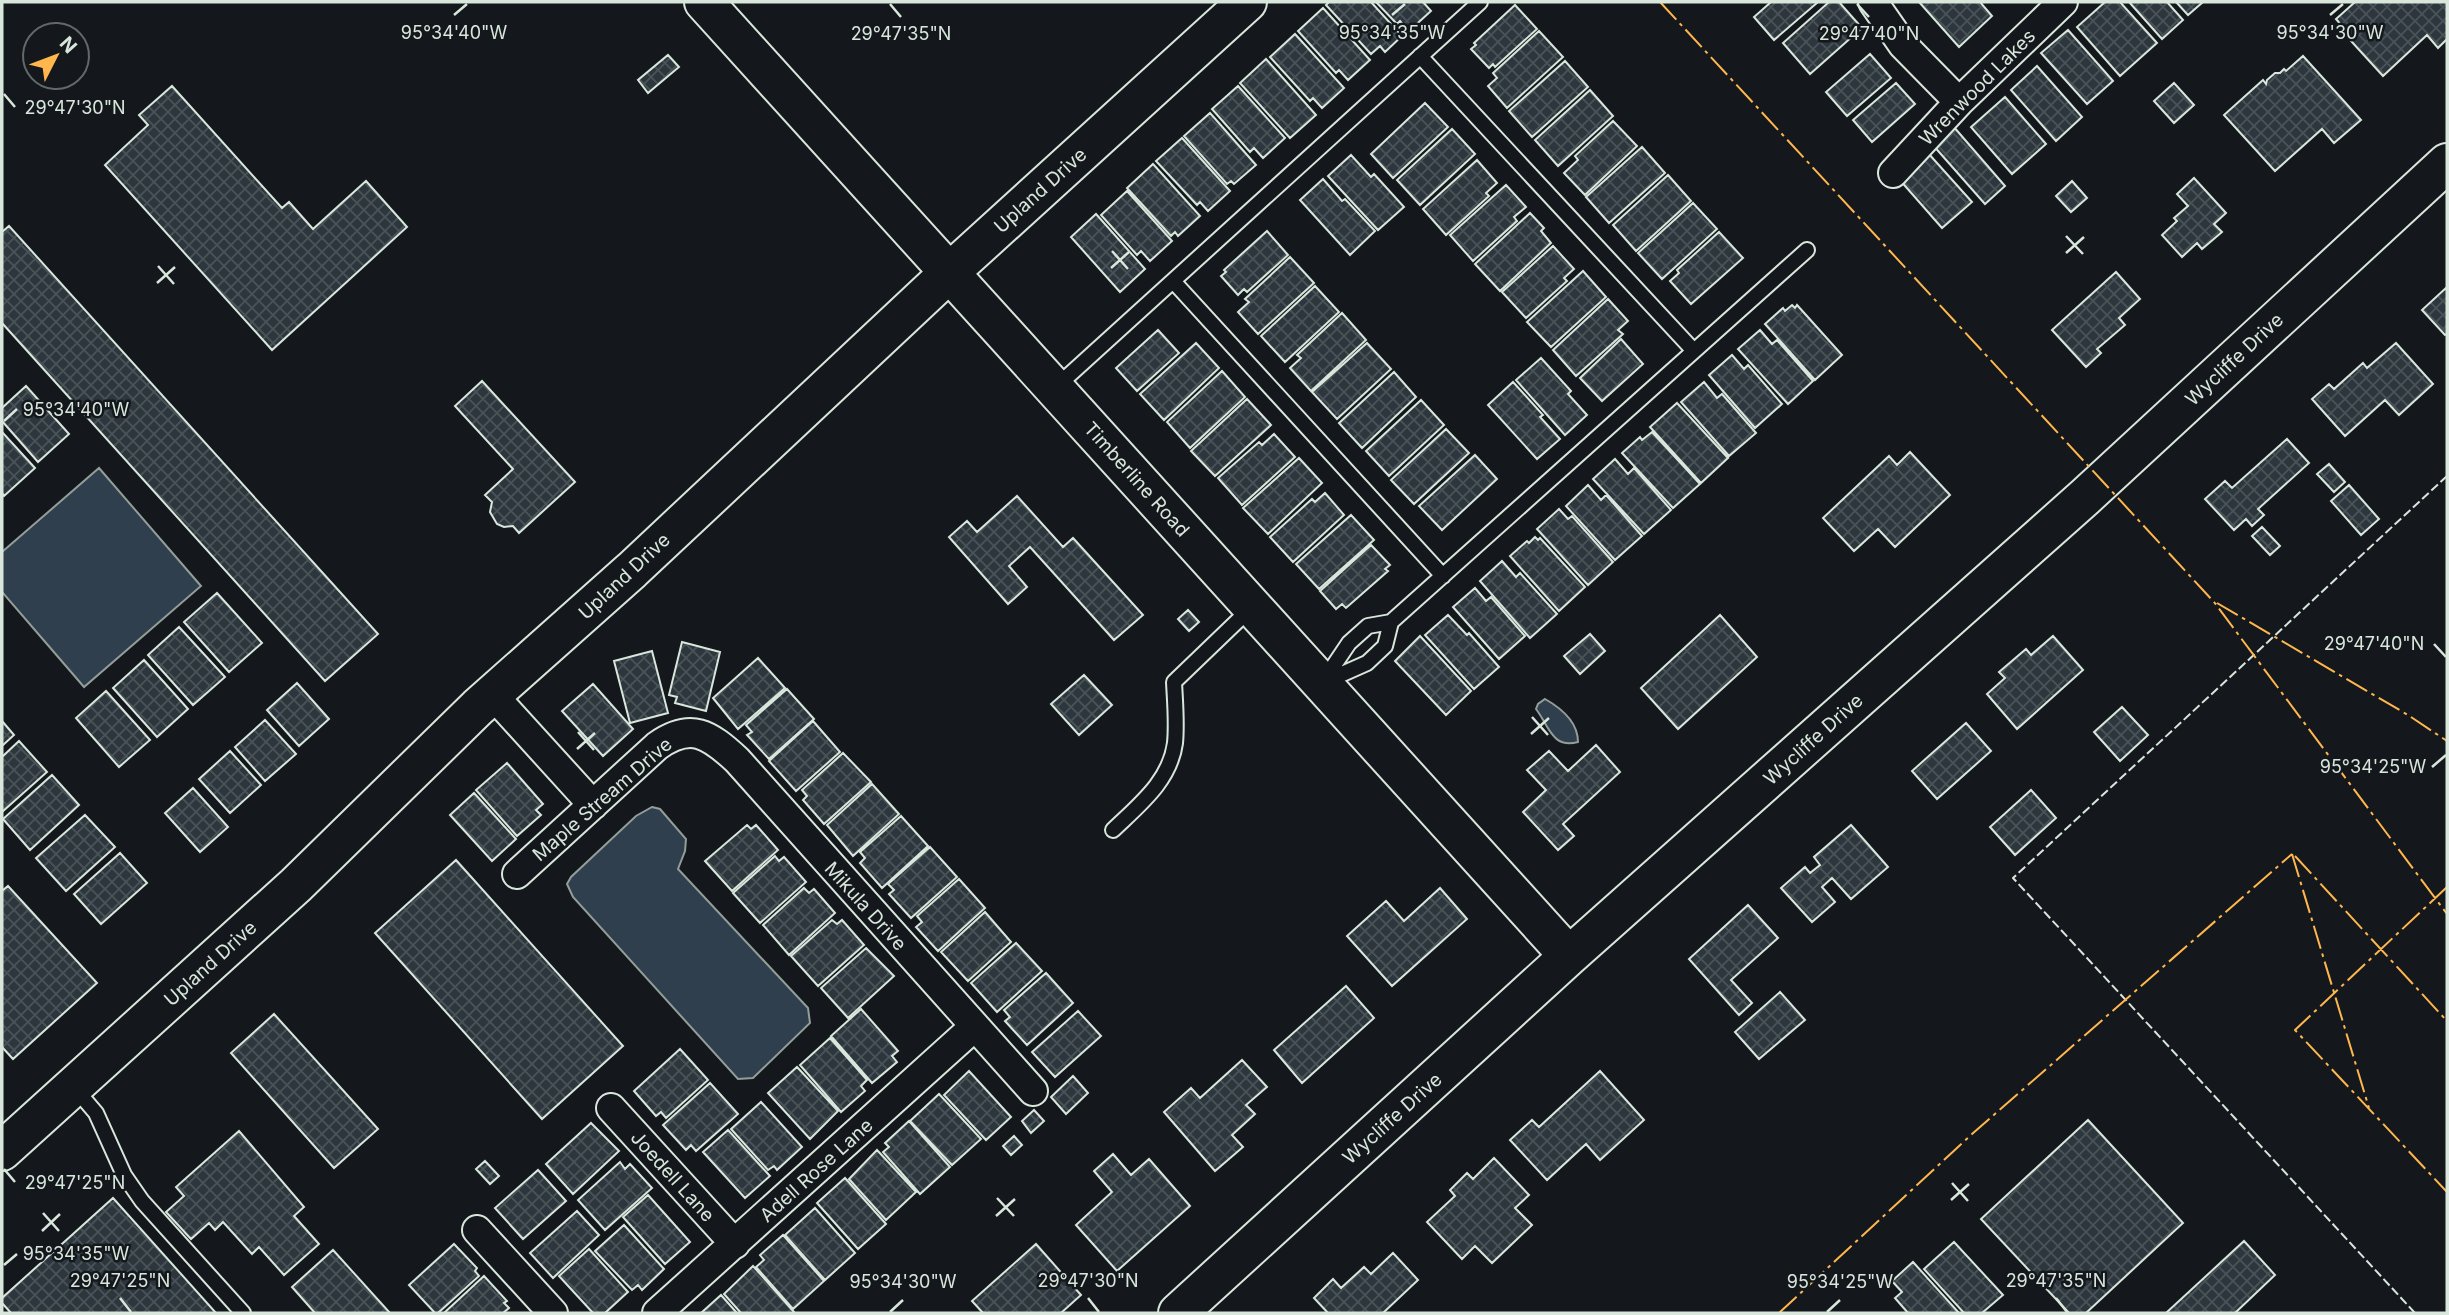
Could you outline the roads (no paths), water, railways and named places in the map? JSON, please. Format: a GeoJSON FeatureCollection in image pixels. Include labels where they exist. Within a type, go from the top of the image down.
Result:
{"type":"FeatureCollection","features":[{"type":"Feature","properties":{"kind":"street","name":"Timberline Road"},"geometry":{"type":"LineString","coordinates":[[705,2],[1569,956]]}},
{"type":"Feature","properties":{"kind":"street"},"geometry":{"type":"LineString","coordinates":[[1873,2],[1903,45],[1959,102]]}},
{"type":"Feature","properties":{"kind":"street","name":"Wrenwood Lakes"},"geometry":{"type":"LineString","coordinates":[[1892,173],[1959,102],[2063,2]]}},
{"type":"Feature","properties":{"kind":"street","name":"Upland Drive"},"geometry":{"type":"LineString","coordinates":[[2,1151],[296,886],[493,695],[632,570],[950,272],[1244,3]]}},
{"type":"Feature","properties":{"kind":"street","name":"Wycliffe Drive"},"geometry":{"type":"LineString","coordinates":[[1178,1313],[1569,956],[2085,497],[2447,163]]}},
{"type":"Feature","properties":{"kind":"street"},"geometry":{"type":"LineString","coordinates":[[493,695],[593,805]]}},
{"type":"Feature","properties":{"kind":"street","name":"Maple Stream Drive"},"geometry":{"type":"LineString","coordinates":[[517,874],[657,746],[672,736],[691,732]]}},
{"type":"Feature","properties":{"kind":"street","name":"Mikula Drive"},"geometry":{"type":"LineString","coordinates":[[691,732],[718,743],[737,760],[1033,1091]]}},
{"type":"Feature","properties":{"kind":"street","name":"Adell Rose Lane"},"geometry":{"type":"LineString","coordinates":[[657,1313],[974,1027]]}},
{"type":"Feature","properties":{"kind":"street","name":"Joedell Lane"},"geometry":{"type":"LineString","coordinates":[[611,1108],[734,1244]]}},
{"type":"Feature","properties":{"kind":"street"},"geometry":{"type":"LineString","coordinates":[[477,1230],[553,1313]]}},
{"type":"Feature","properties":{"kind":"lane"},"geometry":{"type":"LineString","coordinates":[[1055,388],[1480,2]]}},
{"type":"Feature","properties":{"kind":"lane"},"geometry":{"type":"LineString","coordinates":[[1420,56],[1694,351]]}},
{"type":"Feature","properties":{"kind":"lane"},"geometry":{"type":"LineString","coordinates":[[1322,683],[1349,643],[1367,626],[1391,622],[1807,250]]}},
{"type":"Feature","properties":{"kind":"lane"},"geometry":{"type":"LineString","coordinates":[[1173,281],[1443,576]]}},
{"type":"Feature","properties":{"kind":"lane"},"geometry":{"type":"LineString","coordinates":[[1113,830],[1152,793],[1170,764],[1175,742],[1174,682],[1252,607]]}},
{"type":"Feature","properties":{"kind":"lane"},"geometry":{"type":"LineString","coordinates":[[1322,683],[1367,663],[1385,646],[1391,622]]}},
{"type":"Feature","properties":{"kind":"lane"},"geometry":{"type":"LineString","coordinates":[[73,1086],[96,1113],[124,1175],[142,1201],[243,1313]]}},
{"type":"Feature","properties":{"kind":"water"},"geometry":{"type":"Polygon","coordinates":[[[99,468],[201,586],[84,687],[2,592],[2,552],[99,468]]]}},
{"type":"Feature","properties":{"kind":"water"},"geometry":{"type":"Polygon","coordinates":[[[1545,699],[1568,716],[1575,728],[1578,742],[1562,742],[1552,734],[1536,709],[1545,699]]]}},
{"type":"Feature","properties":{"kind":"water"},"geometry":{"type":"Polygon","coordinates":[[[652,807],[660,809],[686,839],[685,851],[678,869],[808,1008],[810,1023],[753,1078],[738,1079],[573,897],[567,884],[571,877],[636,816],[652,807]]]}}]}
